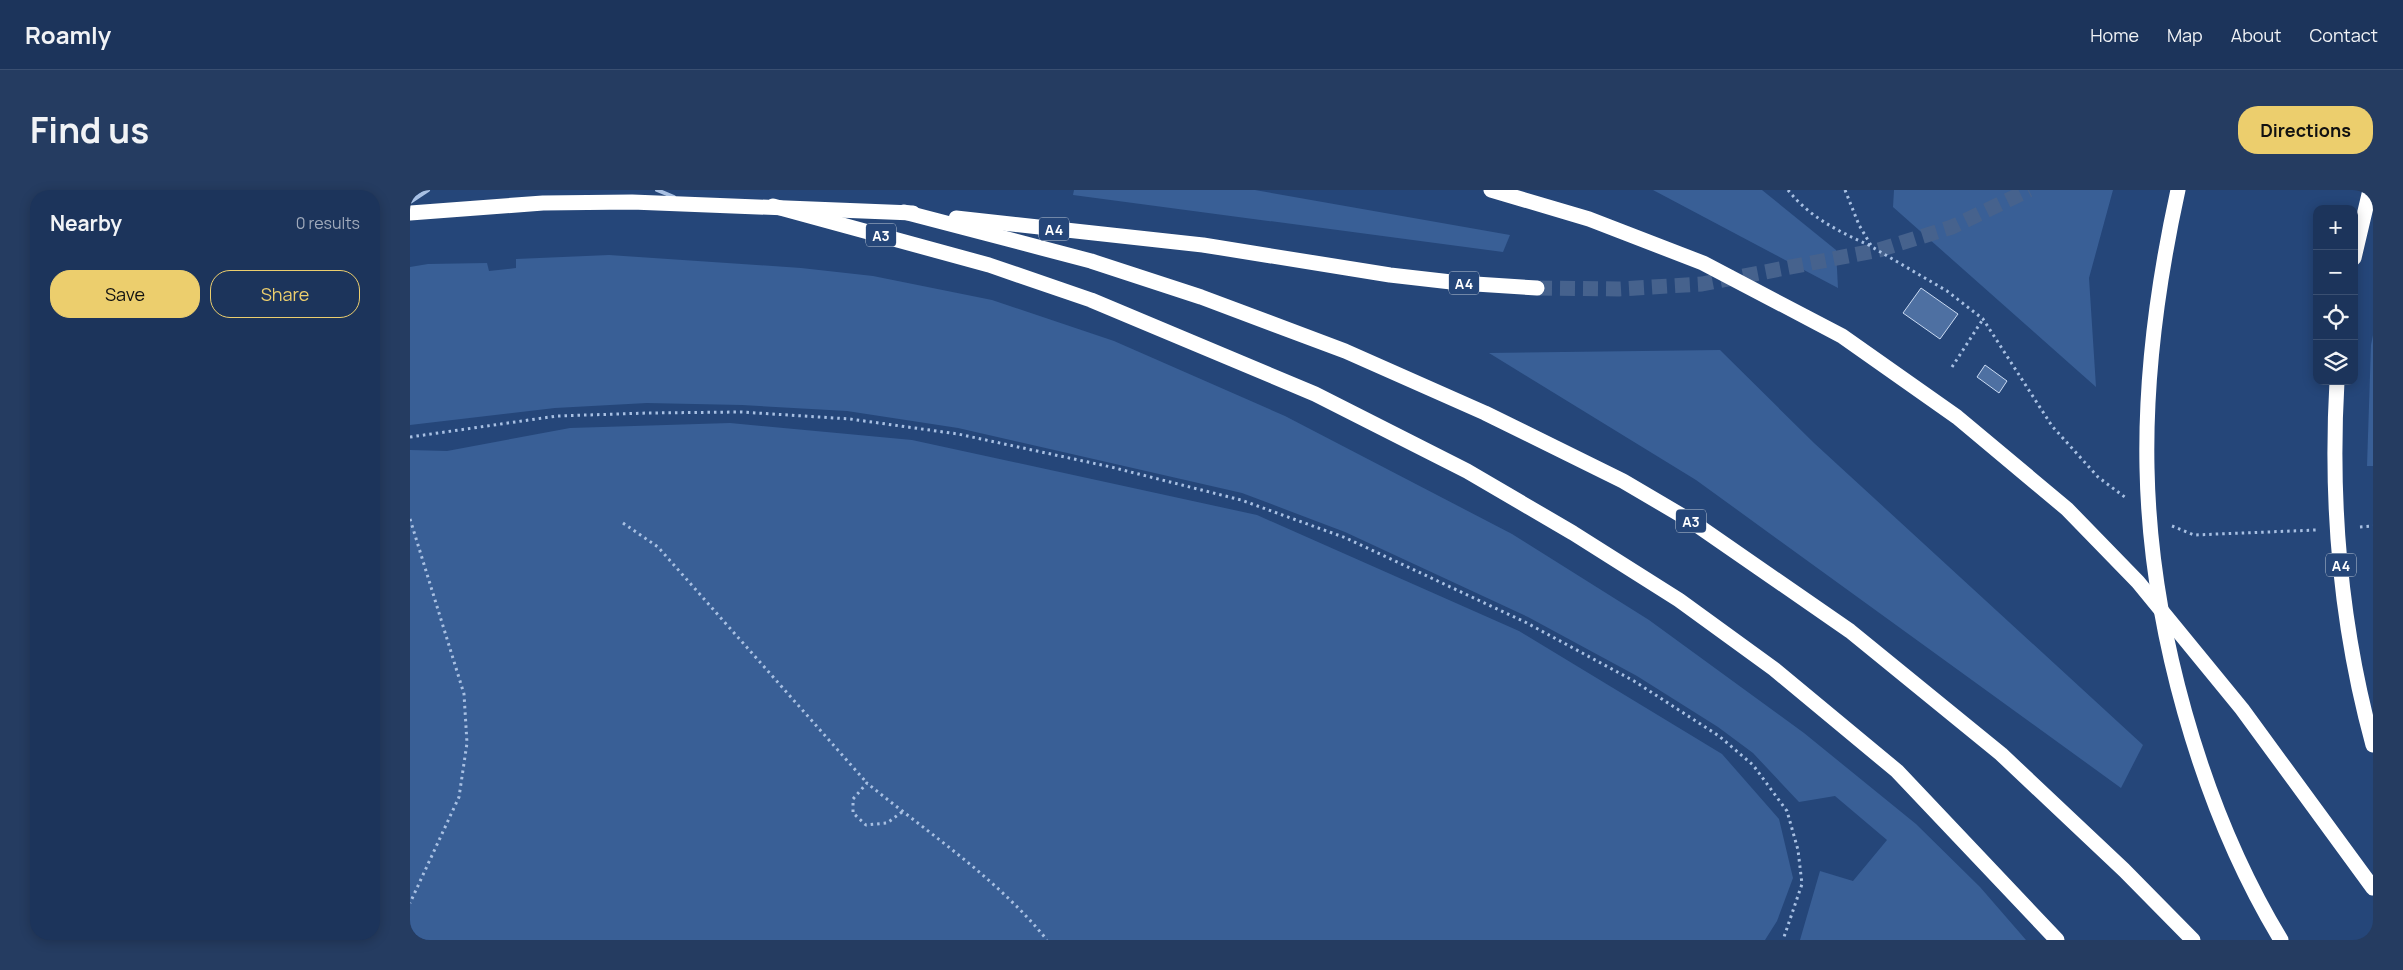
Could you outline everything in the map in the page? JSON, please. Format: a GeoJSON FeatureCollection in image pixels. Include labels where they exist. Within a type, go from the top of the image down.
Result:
{"type":"FeatureCollection","features":[{"type":"Feature","properties":{"kind":"highway"},"geometry":{"type":"LineString","coordinates":[[1492,190],[1589,219],[1703,263],[1842,336],[1957,417],[2067,509],[2138,582],[2242,709],[2373,888]]}},
{"type":"Feature","properties":{"kind":"highway"},"geometry":{"type":"LineString","coordinates":[[2178,190],[2160,281],[2152,347],[2147,423],[2149,508],[2158,588],[2183,702],[2213,797],[2233,844],[2281,940]]}},
{"type":"Feature","properties":{"kind":"highway"},"geometry":{"type":"LineString","coordinates":[[2356,250],[2370,190]]}},
{"type":"Feature","properties":{"kind":"highway","name":"A3"},"geometry":{"type":"LineString","coordinates":[[410,212],[543,203],[773,206],[904,212],[1091,261],[1201,297],[1345,351],[1485,413],[1623,480],[1691,521],[1858,637],[2001,754],[2124,870],[2193,940]]}},
{"type":"Feature","properties":{"kind":"highway","name":"A3"},"geometry":{"type":"LineString","coordinates":[[773,206],[989,265],[1090,300],[1315,394],[1467,470],[1680,600],[1774,669],[1898,771],[2057,940]]}},
{"type":"Feature","properties":{"kind":"highway","name":"A4"},"geometry":{"type":"LineString","coordinates":[[904,212],[1203,245],[1390,275],[1460,283],[1537,288]]}},
{"type":"Feature","properties":{"kind":"highway","name":"A4"},"geometry":{"type":"LineString","coordinates":[[2337,385],[2334,448],[2338,542],[2352,646],[2364,710],[2373,745]]}},
{"type":"Feature","properties":{"kind":"lane"},"geometry":{"type":"LineString","coordinates":[[410,202],[428,190]]}},
{"type":"Feature","properties":{"kind":"lane"},"geometry":{"type":"LineString","coordinates":[[658,190],[688,204]]}},
{"type":"Feature","properties":{"kind":"path"},"geometry":{"type":"LineString","coordinates":[[1788,190],[1807,210],[1829,226],[1872,247],[1947,291],[1984,320],[2052,426],[2098,477],[2129,500]]}},
{"type":"Feature","properties":{"kind":"path"},"geometry":{"type":"LineString","coordinates":[[1845,190],[1859,225],[1872,247]]}},
{"type":"Feature","properties":{"kind":"path"},"geometry":{"type":"LineString","coordinates":[[1952,366],[1984,320]]}},
{"type":"Feature","properties":{"kind":"path"},"geometry":{"type":"LineString","coordinates":[[410,437],[557,416],[648,412],[741,412],[850,419],[958,434],[1111,467],[1241,500],[1346,538],[1525,622],[1634,681],[1719,736],[1753,765],[1787,811],[1798,850],[1802,884],[1783,940]]}},
{"type":"Feature","properties":{"kind":"path"},"geometry":{"type":"LineString","coordinates":[[410,519],[464,694],[467,743],[459,797],[410,903]]}},
{"type":"Feature","properties":{"kind":"path"},"geometry":{"type":"LineString","coordinates":[[624,523],[658,547],[867,783],[977,870],[1033,923],[1047,940]]}},
{"type":"Feature","properties":{"kind":"path"},"geometry":{"type":"LineString","coordinates":[[2169,525],[2194,535],[2273,533]]}},
{"type":"Feature","properties":{"kind":"path"},"geometry":{"type":"LineString","coordinates":[[867,783],[853,799],[853,813],[866,826],[887,823],[902,812]]}},
{"type":"Feature","properties":{"kind":"shaded area"},"geometry":{"type":"Polygon","coordinates":[[[1074,190],[1255,190],[1510,235],[1503,252],[1073,195],[1074,190]]]}},
{"type":"Feature","properties":{"kind":"shaded area"},"geometry":{"type":"Polygon","coordinates":[[[1653,190],[1762,190],[1836,250],[1838,288],[1653,190]]]}},
{"type":"Feature","properties":{"kind":"shaded area"},"geometry":{"type":"Polygon","coordinates":[[[1894,190],[2113,190],[2089,278],[2096,387],[1893,207],[1894,190]]]}},
{"type":"Feature","properties":{"kind":"shaded area"},"geometry":{"type":"Polygon","coordinates":[[[609,255],[801,268],[873,276],[992,300],[1114,341],[1285,416],[1512,534],[1649,620],[1804,733],[1916,824],[1980,887],[2026,940],[1800,940],[1820,871],[1853,881],[1887,840],[1835,796],[1799,802],[1753,753],[1718,727],[1637,676],[1528,617],[1345,532],[1242,493],[958,428],[847,411],[742,405],[647,403],[555,408],[410,425],[410,267],[428,264],[487,263],[489,271],[516,268],[516,259],[609,255]]]}},
{"type":"Feature","properties":{"kind":"shaded area"},"geometry":{"type":"Polygon","coordinates":[[[2373,335],[2373,466],[2367,466],[2371,345],[2373,335]]]}},
{"type":"Feature","properties":{"kind":"shaded area"},"geometry":{"type":"Polygon","coordinates":[[[1720,350],[1814,443],[2143,745],[2121,788],[1696,480],[1489,353],[1720,350]]]}},
{"type":"Feature","properties":{"kind":"shaded area"},"geometry":{"type":"Polygon","coordinates":[[[730,423],[912,440],[1257,515],[1519,631],[1722,754],[1779,819],[1793,878],[1777,921],[1765,940],[410,940],[410,450],[447,451],[570,428],[730,423]]]}},
{"type":"Feature","properties":{"kind":"building"},"geometry":{"type":"Polygon","coordinates":[[[1921,288],[1958,314],[1940,339],[1903,313],[1921,288]]]}},
{"type":"Feature","properties":{"kind":"building"},"geometry":{"type":"Polygon","coordinates":[[[1985,365],[2007,381],[1999,393],[1977,377],[1985,365]]]}},
{"type":"Feature","properties":{"kind":"tunnel"},"geometry":{"type":"LineString","coordinates":[[1537,288],[1619,289],[1702,284],[1879,250],[1952,227],[2029,190]]}}]}
